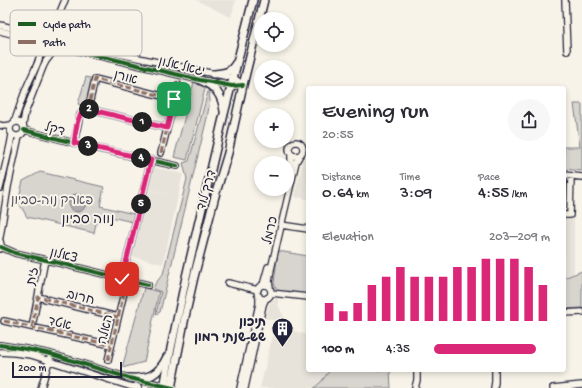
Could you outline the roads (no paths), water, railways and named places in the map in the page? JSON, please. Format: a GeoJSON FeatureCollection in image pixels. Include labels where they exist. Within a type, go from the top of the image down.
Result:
{"type":"FeatureCollection","features":[{"type":"Feature","properties":{"kind":"main road","name":"דרך לוד"},"geometry":{"type":"LineString","coordinates":[[169,387],[171,348],[186,277],[224,114],[253,0]]}},
{"type":"Feature","properties":{"kind":"main road","name":"דרך לוד"},"geometry":{"type":"LineString","coordinates":[[169,387],[189,299],[215,196],[228,153],[264,0]]}},
{"type":"Feature","properties":{"kind":"main road"},"geometry":{"type":"LineString","coordinates":[[213,74],[226,73],[229,71],[240,55]]}},
{"type":"Feature","properties":{"kind":"main road"},"geometry":{"type":"LineString","coordinates":[[200,80],[212,86],[219,94],[223,103],[224,114]]}},
{"type":"Feature","properties":{"kind":"main road"},"geometry":{"type":"LineString","coordinates":[[129,378],[143,378],[155,373],[164,362],[171,348]]}},
{"type":"Feature","properties":{"kind":"street"},"geometry":{"type":"LineString","coordinates":[[61,10],[65,0]]}},
{"type":"Feature","properties":{"kind":"street"},"geometry":{"type":"LineString","coordinates":[[565,0],[567,51]]}},
{"type":"Feature","properties":{"kind":"street"},"geometry":{"type":"LineString","coordinates":[[0,25],[10,28]]}},
{"type":"Feature","properties":{"kind":"street"},"geometry":{"type":"LineString","coordinates":[[0,32],[10,34]]}},
{"type":"Feature","properties":{"kind":"street"},"geometry":{"type":"LineString","coordinates":[[0,188],[10,146],[10,127],[40,56]]}},
{"type":"Feature","properties":{"kind":"street"},"geometry":{"type":"LineString","coordinates":[[0,236],[8,187],[19,136],[23,128],[25,113],[43,67],[51,56]]}},
{"type":"Feature","properties":{"kind":"street","name":"יגאל אלון"},"geometry":{"type":"LineString","coordinates":[[101,56],[200,80],[232,86],[243,85]]}},
{"type":"Feature","properties":{"kind":"street","name":"יגאל אלון"},"geometry":{"type":"LineString","coordinates":[[128,56],[234,78],[243,85]]}},
{"type":"Feature","properties":{"kind":"street","name":"אורן"},"geometry":{"type":"LineString","coordinates":[[88,109],[95,79],[174,99]]}},
{"type":"Feature","properties":{"kind":"street"},"geometry":{"type":"LineString","coordinates":[[161,153],[178,85]]}},
{"type":"Feature","properties":{"kind":"street"},"geometry":{"type":"LineString","coordinates":[[74,143],[80,115],[85,109],[167,128]]}},
{"type":"Feature","properties":{"kind":"street"},"geometry":{"type":"LineString","coordinates":[[2,125],[19,123],[23,128]]}},
{"type":"Feature","properties":{"kind":"street"},"geometry":{"type":"LineString","coordinates":[[2,125],[14,136],[19,136]]}},
{"type":"Feature","properties":{"kind":"street","name":"דקל"},"geometry":{"type":"LineString","coordinates":[[23,128],[74,143],[177,166]]}},
{"type":"Feature","properties":{"kind":"street"},"geometry":{"type":"LineString","coordinates":[[301,155],[295,156],[291,154],[289,148],[291,144],[293,142],[298,142],[306,149]]}},
{"type":"Feature","properties":{"kind":"street","name":"כרמל"},"geometry":{"type":"LineString","coordinates":[[245,388],[263,305],[269,293],[270,273],[296,162],[303,150],[306,149]]}},
{"type":"Feature","properties":{"kind":"street","name":"האלה"},"geometry":{"type":"LineString","coordinates":[[108,360],[151,160]]}},
{"type":"Feature","properties":{"kind":"street"},"geometry":{"type":"LineString","coordinates":[[566,175],[582,177]]}},
{"type":"Feature","properties":{"kind":"street"},"geometry":{"type":"LineString","coordinates":[[566,215],[570,215],[570,176]]}},
{"type":"Feature","properties":{"kind":"street","name":"כרמל"},"geometry":{"type":"LineString","coordinates":[[263,285],[284,196]]}},
{"type":"Feature","properties":{"kind":"street"},"geometry":{"type":"LineString","coordinates":[[281,225],[306,229]]}},
{"type":"Feature","properties":{"kind":"street","name":"צאלון"},"geometry":{"type":"LineString","coordinates":[[0,246],[15,253],[148,285]]}},
{"type":"Feature","properties":{"kind":"street","name":"זית"},"geometry":{"type":"LineString","coordinates":[[32,328],[45,260]]}},
{"type":"Feature","properties":{"kind":"street"},"geometry":{"type":"LineString","coordinates":[[228,283],[258,290]]}},
{"type":"Feature","properties":{"kind":"street"},"geometry":{"type":"LineString","coordinates":[[240,388],[259,304],[259,296],[257,293],[259,287],[266,285],[269,293]]}},
{"type":"Feature","properties":{"kind":"street"},"geometry":{"type":"LineString","coordinates":[[259,296],[262,298],[269,293],[306,297]]}},
{"type":"Feature","properties":{"kind":"street","name":"חרוב"},"geometry":{"type":"LineString","coordinates":[[38,297],[118,317]]}},
{"type":"Feature","properties":{"kind":"street"},"geometry":{"type":"LineString","coordinates":[[566,313],[582,312]]}},
{"type":"Feature","properties":{"kind":"street","name":"אטד"},"geometry":{"type":"LineString","coordinates":[[4,320],[32,328],[112,345]]}},
{"type":"Feature","properties":{"kind":"street"},"geometry":{"type":"LineString","coordinates":[[0,345],[51,354],[129,378],[169,387]]}},
{"type":"Feature","properties":{"kind":"street"},"geometry":{"type":"LineString","coordinates":[[0,352],[26,354],[139,388]]}},
{"type":"Feature","properties":{"kind":"street"},"geometry":{"type":"LineString","coordinates":[[41,388],[51,354]]}},
{"type":"Feature","properties":{"kind":"street"},"geometry":{"type":"LineString","coordinates":[[416,388],[417,372]]}},
{"type":"Feature","properties":{"kind":"street"},"geometry":{"type":"LineString","coordinates":[[495,372],[494,385],[498,388]]}},
{"type":"Feature","properties":{"kind":"street"},"geometry":{"type":"LineString","coordinates":[[417,377],[420,388]]}},
{"type":"Feature","properties":{"kind":"street"},"geometry":{"type":"LineString","coordinates":[[553,388],[582,385]]}},
{"type":"Feature","properties":{"kind":"place","name":"תיכון שש-שנתי רמון"},"geometry":{"type":"Point","coordinates":[282,348]}},
{"type":"Feature","properties":{"kind":"district","name":"נווה סביון"},"geometry":{"type":"Point","coordinates":[88,218]}},
{"type":"Feature","properties":{"kind":"park label","name":"פארק נוה-סביון"},"geometry":{"type":"Point","coordinates":[52,199]}}]}
